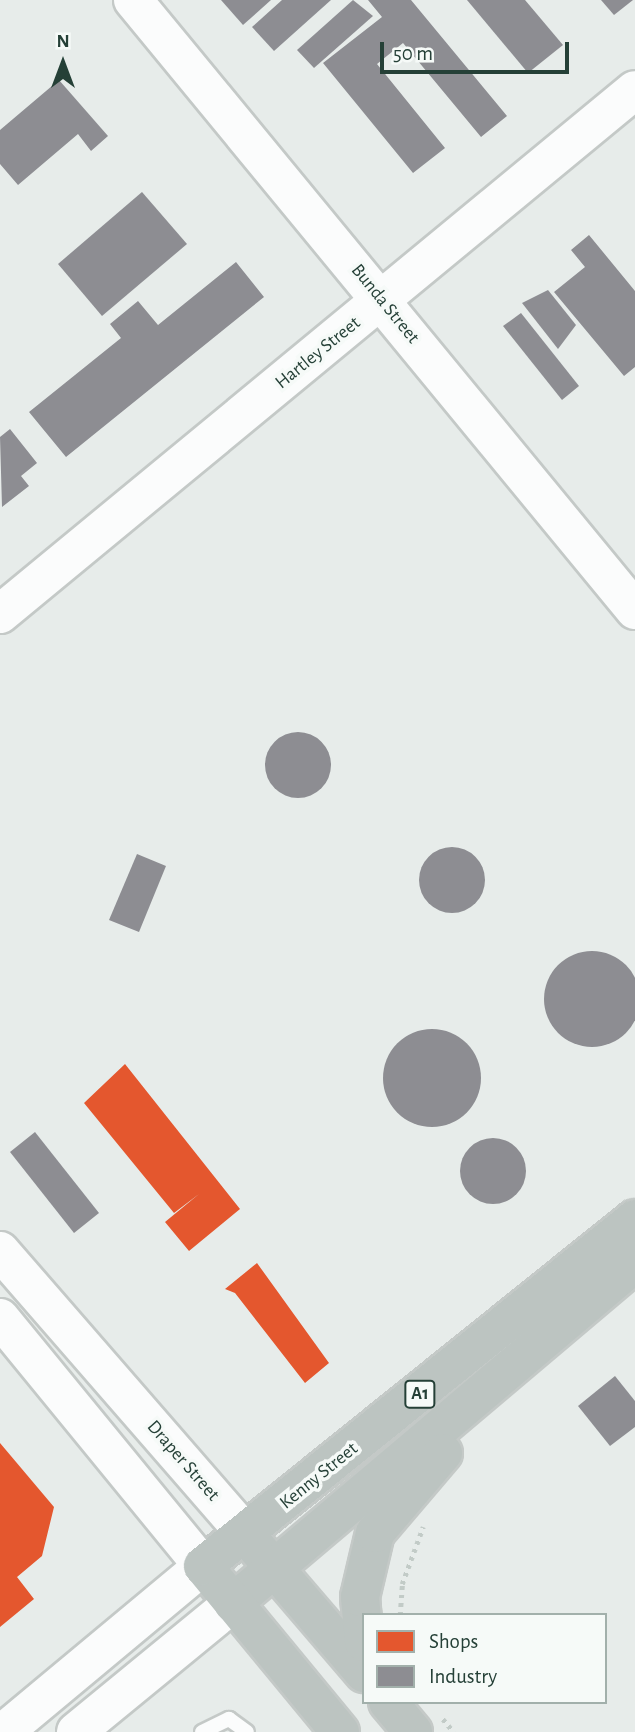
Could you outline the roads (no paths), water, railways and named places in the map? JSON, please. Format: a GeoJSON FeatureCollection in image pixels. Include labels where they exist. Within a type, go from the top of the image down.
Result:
{"type":"FeatureCollection","features":[{"type":"Feature","properties":{"kind":"highway","name":"Kenny Street"},"geometry":{"type":"LineString","coordinates":[[203,1566],[635,1219]]}},
{"type":"Feature","properties":{"kind":"highway","name":"Kenny Street"},"geometry":{"type":"LineString","coordinates":[[233,1603],[635,1263]]}},
{"type":"Feature","properties":{"kind":"highway"},"geometry":{"type":"LineString","coordinates":[[362,1620],[360,1597],[375,1533],[405,1492],[597,1293]]}},
{"type":"Feature","properties":{"kind":"highway","name":"Draper Street"},"geometry":{"type":"LineString","coordinates":[[245,1533],[362,1671]]}},
{"type":"Feature","properties":{"kind":"highway"},"geometry":{"type":"LineString","coordinates":[[203,1566],[340,1732]]}},
{"type":"Feature","properties":{"kind":"highway"},"geometry":{"type":"LineString","coordinates":[[390,1704],[413,1732]]}},
{"type":"Feature","properties":{"kind":"street","name":"Bunda Street"},"geometry":{"type":"LineString","coordinates":[[133,0],[635,610]]}},
{"type":"Feature","properties":{"kind":"street","name":"Hartley Street"},"geometry":{"type":"LineString","coordinates":[[0,614],[635,90]]}},
{"type":"Feature","properties":{"kind":"street","name":"Draper Street"},"geometry":{"type":"LineString","coordinates":[[0,1251],[245,1533]]}},
{"type":"Feature","properties":{"kind":"street"},"geometry":{"type":"LineString","coordinates":[[0,1318],[203,1566]]}},
{"type":"Feature","properties":{"kind":"street","name":"Kenny Street"},"geometry":{"type":"LineString","coordinates":[[4,1732],[203,1566]]}},
{"type":"Feature","properties":{"kind":"street","name":"Kenny Street"},"geometry":{"type":"LineString","coordinates":[[76,1732],[233,1603]]}},
{"type":"Feature","properties":{"kind":"lane"},"geometry":{"type":"LineString","coordinates":[[202,1732],[229,1719],[247,1732]]}}]}
